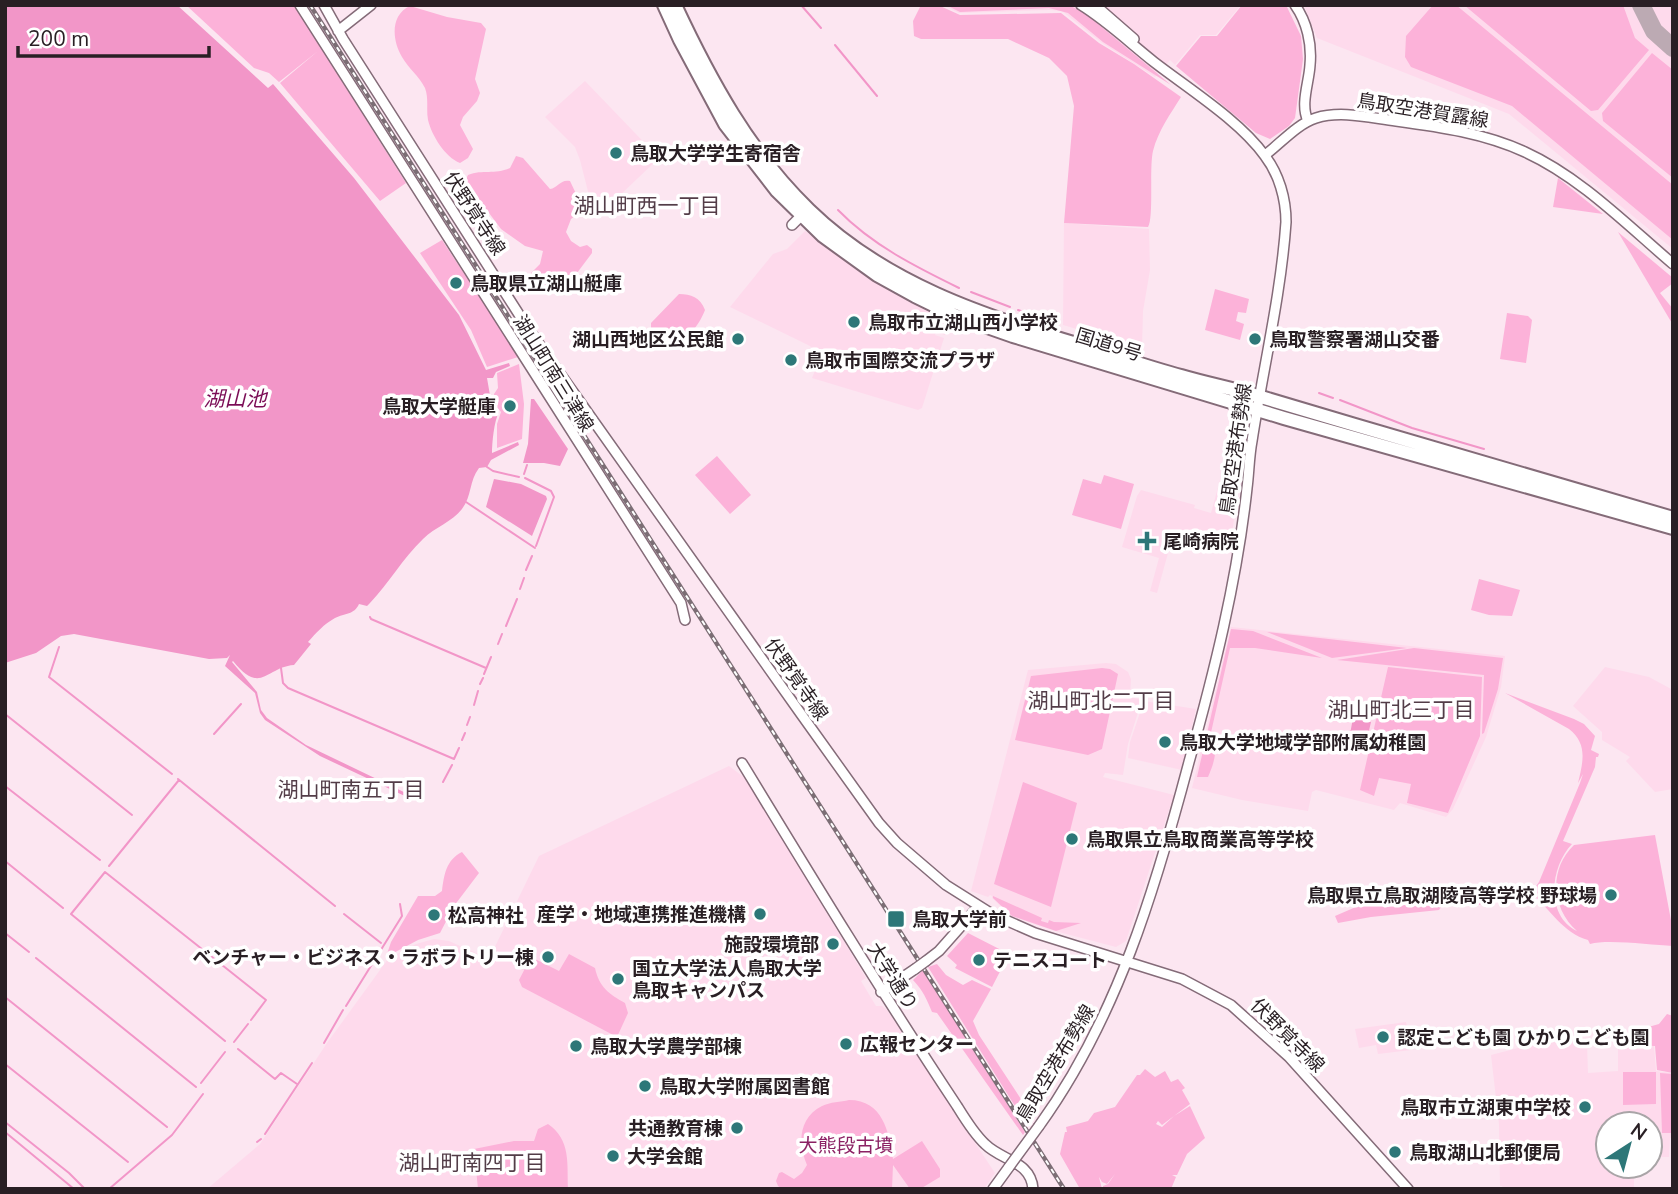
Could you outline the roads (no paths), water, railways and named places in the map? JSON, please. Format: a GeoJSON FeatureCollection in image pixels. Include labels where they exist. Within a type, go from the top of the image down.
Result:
{"type":"FeatureCollection","features":[{"type":"Feature","properties":{"kind":"highway","name":"国道9号"},"geometry":{"type":"LineString","coordinates":[[664,5],[725,124],[797,220],[877,275],[956,316],[1013,336],[1673,518]]}},
{"type":"Feature","properties":{"kind":"highway","name":"国道9号"},"geometry":{"type":"LineString","coordinates":[[675,5],[725,104],[772,168],[810,211],[866,255],[918,286],[985,316],[1258,402],[1284,418],[1673,527]]}},
{"type":"Feature","properties":{"kind":"main road","name":"湖山町南三津線"},"geometry":{"type":"LineString","coordinates":[[300,5],[681,603],[685,620]]}},
{"type":"Feature","properties":{"kind":"main road","name":"伏野覚寺線"},"geometry":{"type":"LineString","coordinates":[[324,5],[527,327],[879,823],[897,843],[929,871],[978,907],[1035,933],[1182,979],[1231,1005],[1289,1057],[1408,1189]]}},
{"type":"Feature","properties":{"kind":"main road"},"geometry":{"type":"LineString","coordinates":[[338,31],[371,5]]}},
{"type":"Feature","properties":{"kind":"main road"},"geometry":{"type":"LineString","coordinates":[[1081,5],[1133,41]]}},
{"type":"Feature","properties":{"kind":"main road"},"geometry":{"type":"LineString","coordinates":[[1095,5],[1133,41]]}},
{"type":"Feature","properties":{"kind":"main road"},"geometry":{"type":"LineString","coordinates":[[1295,5],[1305,23],[1310,41],[1311,64],[1304,107],[1308,121]]}},
{"type":"Feature","properties":{"kind":"main road","name":"鳥取空港布勢線"},"geometry":{"type":"LineString","coordinates":[[993,1189],[1039,1126],[1090,1046],[1115,995],[1166,849],[1214,672],[1245,501],[1286,222],[1279,183],[1265,155],[1248,137],[1133,41]]}},
{"type":"Feature","properties":{"kind":"main road","name":"鳥取空港賀露線"},"geometry":{"type":"LineString","coordinates":[[1265,155],[1308,121],[1330,115],[1454,129],[1514,147],[1539,159],[1572,180],[1673,264]]}},
{"type":"Feature","properties":{"kind":"main road","name":"大学通り"},"geometry":{"type":"LineString","coordinates":[[742,763],[881,992],[982,1142],[1025,1169],[1031,1178],[1033,1189]]}},
{"type":"Feature","properties":{"kind":"main road"},"geometry":{"type":"LineString","coordinates":[[881,992],[939,951],[978,907]]}},
{"type":"Feature","properties":{"kind":"water","name":"湖山池"},"geometry":{"type":"Polygon","coordinates":[[[5,5],[177,5],[268,88],[273,84],[354,178],[459,315],[486,370],[509,363],[510,366],[496,372],[493,378],[487,378],[492,407],[499,412],[492,453],[518,442],[519,445],[491,460],[487,467],[479,468],[465,504],[458,514],[423,539],[367,606],[359,604],[352,612],[335,618],[320,629],[308,642],[311,644],[294,665],[257,678],[250,677],[232,662],[257,692],[261,710],[267,718],[306,745],[410,795],[409,798],[320,756],[265,720],[260,713],[255,693],[225,666],[230,655],[227,658],[209,659],[74,634],[61,636],[36,653],[5,663],[5,5]]]}},
{"type":"Feature","properties":{"kind":"water"},"geometry":{"type":"Polygon","coordinates":[[[531,399],[534,399],[568,449],[560,466],[523,463],[528,444],[531,399]]]}},
{"type":"Feature","properties":{"kind":"water"},"geometry":{"type":"Polygon","coordinates":[[[494,479],[521,484],[546,496],[532,536],[486,507],[494,479]]]}},
{"type":"Feature","properties":{"kind":"water"},"geometry":{"type":"Polygon","coordinates":[[[1353,718],[1371,722],[1365,748],[1348,745],[1353,718]]]}},
{"type":"Feature","properties":{"kind":"waterway"},"geometry":{"type":"LineString","coordinates":[[801,5],[821,28]]}},
{"type":"Feature","properties":{"kind":"waterway"},"geometry":{"type":"LineString","coordinates":[[835,45],[877,96]]}},
{"type":"Feature","properties":{"kind":"waterway"},"geometry":{"type":"LineString","coordinates":[[838,210],[880,245],[959,288]]}},
{"type":"Feature","properties":{"kind":"waterway"},"geometry":{"type":"LineString","coordinates":[[971,292],[1010,307]]}},
{"type":"Feature","properties":{"kind":"waterway"},"geometry":{"type":"LineString","coordinates":[[1018,310],[1030,314]]}},
{"type":"Feature","properties":{"kind":"waterway"},"geometry":{"type":"LineString","coordinates":[[1038,317],[1054,322]]}},
{"type":"Feature","properties":{"kind":"waterway"},"geometry":{"type":"LineString","coordinates":[[1319,393],[1333,398]]}},
{"type":"Feature","properties":{"kind":"waterway"},"geometry":{"type":"LineString","coordinates":[[1340,400],[1412,428],[1484,449]]}},
{"type":"Feature","properties":{"kind":"waterway"},"geometry":{"type":"LineString","coordinates":[[524,474],[527,465]]}},
{"type":"Feature","properties":{"kind":"waterway"},"geometry":{"type":"LineString","coordinates":[[487,467],[519,477]]}},
{"type":"Feature","properties":{"kind":"waterway"},"geometry":{"type":"LineString","coordinates":[[525,478],[551,491],[554,497],[536,546]]}},
{"type":"Feature","properties":{"kind":"waterway"},"geometry":{"type":"LineString","coordinates":[[466,502],[535,548]]}},
{"type":"Feature","properties":{"kind":"waterway"},"geometry":{"type":"LineString","coordinates":[[526,570],[532,556]]}},
{"type":"Feature","properties":{"kind":"waterway"},"geometry":{"type":"LineString","coordinates":[[520,589],[524,578]]}},
{"type":"Feature","properties":{"kind":"waterway"},"geometry":{"type":"LineString","coordinates":[[506,626],[517,599]]}},
{"type":"Feature","properties":{"kind":"waterway"},"geometry":{"type":"LineString","coordinates":[[370,617],[486,668]]}},
{"type":"Feature","properties":{"kind":"waterway"},"geometry":{"type":"LineString","coordinates":[[498,644],[502,634]]}},
{"type":"Feature","properties":{"kind":"waterway"},"geometry":{"type":"LineString","coordinates":[[59,647],[49,677],[172,774]]}},
{"type":"Feature","properties":{"kind":"waterway"},"geometry":{"type":"LineString","coordinates":[[484,674],[491,657]]}},
{"type":"Feature","properties":{"kind":"waterway"},"geometry":{"type":"LineString","coordinates":[[281,668],[283,683],[288,688],[454,759],[459,748]]}},
{"type":"Feature","properties":{"kind":"waterway"},"geometry":{"type":"LineString","coordinates":[[480,684],[483,678]]}},
{"type":"Feature","properties":{"kind":"waterway"},"geometry":{"type":"LineString","coordinates":[[474,705],[478,691]]}},
{"type":"Feature","properties":{"kind":"waterway"},"geometry":{"type":"LineString","coordinates":[[214,734],[241,704]]}},
{"type":"Feature","properties":{"kind":"waterway"},"geometry":{"type":"LineString","coordinates":[[5,714],[132,815]]}},
{"type":"Feature","properties":{"kind":"waterway"},"geometry":{"type":"LineString","coordinates":[[467,725],[470,717]]}},
{"type":"Feature","properties":{"kind":"waterway"},"geometry":{"type":"LineString","coordinates":[[462,740],[465,733]]}},
{"type":"Feature","properties":{"kind":"waterway"},"geometry":{"type":"LineString","coordinates":[[443,782],[452,765]]}},
{"type":"Feature","properties":{"kind":"waterway"},"geometry":{"type":"LineString","coordinates":[[178,779],[335,906]]}},
{"type":"Feature","properties":{"kind":"waterway"},"geometry":{"type":"LineString","coordinates":[[109,866],[179,780]]}},
{"type":"Feature","properties":{"kind":"waterway"},"geometry":{"type":"LineString","coordinates":[[5,786],[100,860]]}},
{"type":"Feature","properties":{"kind":"waterway"},"geometry":{"type":"LineString","coordinates":[[5,861],[63,908]]}},
{"type":"Feature","properties":{"kind":"waterway"},"geometry":{"type":"LineString","coordinates":[[225,1041],[71,914],[105,872],[266,1000],[251,1020]]}},
{"type":"Feature","properties":{"kind":"waterway"},"geometry":{"type":"LineString","coordinates":[[346,1006],[402,916],[400,904]]}},
{"type":"Feature","properties":{"kind":"waterway"},"geometry":{"type":"LineString","coordinates":[[344,914],[381,943]]}},
{"type":"Feature","properties":{"kind":"waterway"},"geometry":{"type":"LineString","coordinates":[[5,933],[29,952]]}},
{"type":"Feature","properties":{"kind":"waterway"},"geometry":{"type":"LineString","coordinates":[[36,958],[196,1087]]}},
{"type":"Feature","properties":{"kind":"waterway"},"geometry":{"type":"LineString","coordinates":[[5,997],[167,1127]]}},
{"type":"Feature","properties":{"kind":"waterway"},"geometry":{"type":"LineString","coordinates":[[324,1043],[343,1010]]}},
{"type":"Feature","properties":{"kind":"waterway"},"geometry":{"type":"LineString","coordinates":[[234,1042],[248,1024]]}},
{"type":"Feature","properties":{"kind":"waterway"},"geometry":{"type":"LineString","coordinates":[[238,1049],[275,1079],[281,1073],[297,1084]]}},
{"type":"Feature","properties":{"kind":"waterway"},"geometry":{"type":"LineString","coordinates":[[201,1083],[225,1052]]}},
{"type":"Feature","properties":{"kind":"waterway"},"geometry":{"type":"LineString","coordinates":[[265,1134],[312,1063]]}},
{"type":"Feature","properties":{"kind":"waterway"},"geometry":{"type":"LineString","coordinates":[[5,1064],[128,1162]]}},
{"type":"Feature","properties":{"kind":"waterway"},"geometry":{"type":"LineString","coordinates":[[109,1189],[172,1135],[203,1094]]}},
{"type":"Feature","properties":{"kind":"waterway"},"geometry":{"type":"LineString","coordinates":[[5,1122],[85,1189]]}},
{"type":"Feature","properties":{"kind":"waterway"},"geometry":{"type":"LineString","coordinates":[[5,1132],[74,1189]]}},
{"type":"Feature","properties":{"kind":"waterway"},"geometry":{"type":"LineString","coordinates":[[257,1142],[261,1139]]}},
{"type":"Feature","properties":{"kind":"railway"},"geometry":{"type":"LineString","coordinates":[[310,5],[1064,1189]]}},
{"type":"Feature","properties":{"kind":"place","name":"鳥取大学学生寄宿舎"},"geometry":{"type":"Point","coordinates":[616,153]}},
{"type":"Feature","properties":{"kind":"place","name":"鳥取県立湖山艇庫"},"geometry":{"type":"Point","coordinates":[456,283]}},
{"type":"Feature","properties":{"kind":"place","name":"鳥取市立湖山西小学校"},"geometry":{"type":"Point","coordinates":[854,322]}},
{"type":"Feature","properties":{"kind":"place","name":"湖山西地区公民館"},"geometry":{"type":"Point","coordinates":[738,339]}},
{"type":"Feature","properties":{"kind":"place","name":"鳥取警察署湖山交番"},"geometry":{"type":"Point","coordinates":[1255,339]}},
{"type":"Feature","properties":{"kind":"place","name":"鳥取市国際交流プラザ"},"geometry":{"type":"Point","coordinates":[791,360]}},
{"type":"Feature","properties":{"kind":"place","name":"鳥取大学艇庫"},"geometry":{"type":"Point","coordinates":[510,406]}},
{"type":"Feature","properties":{"kind":"place","name":"尾崎病院"},"geometry":{"type":"Point","coordinates":[1147,541]}},
{"type":"Feature","properties":{"kind":"place","name":"鳥取大学地域学部附属幼稚園"},"geometry":{"type":"Point","coordinates":[1165,742]}},
{"type":"Feature","properties":{"kind":"place","name":"鳥取県立鳥取商業高等学校"},"geometry":{"type":"Point","coordinates":[1072,839]}},
{"type":"Feature","properties":{"kind":"place","name":"鳥取県立鳥取湖陵高等学校 野球場"},"geometry":{"type":"Point","coordinates":[1611,895]}},
{"type":"Feature","properties":{"kind":"place","name":"産学・地域連携推進機構"},"geometry":{"type":"Point","coordinates":[760,914]}},
{"type":"Feature","properties":{"kind":"place","name":"松高神社"},"geometry":{"type":"Point","coordinates":[434,915]}},
{"type":"Feature","properties":{"kind":"place","name":"鳥取大学前"},"geometry":{"type":"Point","coordinates":[896,919]}},
{"type":"Feature","properties":{"kind":"place","name":"施設環境部"},"geometry":{"type":"Point","coordinates":[833,944]}},
{"type":"Feature","properties":{"kind":"place","name":"ベンチャー・ビジネス・ラボラトリー棟"},"geometry":{"type":"Point","coordinates":[548,957]}},
{"type":"Feature","properties":{"kind":"place","name":"テニスコート"},"geometry":{"type":"Point","coordinates":[979,960]}},
{"type":"Feature","properties":{"kind":"place","name":"国立大学法人鳥取大学 鳥取キャンパス"},"geometry":{"type":"Point","coordinates":[618,979]}},
{"type":"Feature","properties":{"kind":"place","name":"認定こども園 ひかりこども園"},"geometry":{"type":"Point","coordinates":[1383,1037]}},
{"type":"Feature","properties":{"kind":"place","name":"広報センター"},"geometry":{"type":"Point","coordinates":[846,1044]}},
{"type":"Feature","properties":{"kind":"place","name":"鳥取大学農学部棟"},"geometry":{"type":"Point","coordinates":[576,1046]}},
{"type":"Feature","properties":{"kind":"place","name":"鳥取大学附属図書館"},"geometry":{"type":"Point","coordinates":[645,1086]}},
{"type":"Feature","properties":{"kind":"place","name":"鳥取市立湖東中学校"},"geometry":{"type":"Point","coordinates":[1585,1107]}},
{"type":"Feature","properties":{"kind":"place","name":"共通教育棟"},"geometry":{"type":"Point","coordinates":[737,1128]}},
{"type":"Feature","properties":{"kind":"place","name":"鳥取湖山北郵便局"},"geometry":{"type":"Point","coordinates":[1395,1152]}},
{"type":"Feature","properties":{"kind":"place","name":"大学会館"},"geometry":{"type":"Point","coordinates":[613,1156]}},
{"type":"Feature","properties":{"kind":"district","name":"湖山町西一丁目"},"geometry":{"type":"Point","coordinates":[647,206]}},
{"type":"Feature","properties":{"kind":"district","name":"湖山町北二丁目"},"geometry":{"type":"Point","coordinates":[1101,701]}},
{"type":"Feature","properties":{"kind":"district","name":"湖山町北三丁目"},"geometry":{"type":"Point","coordinates":[1401,710]}},
{"type":"Feature","properties":{"kind":"district","name":"湖山町南五丁目"},"geometry":{"type":"Point","coordinates":[351,790]}},
{"type":"Feature","properties":{"kind":"district","name":"湖山町南四丁目"},"geometry":{"type":"Point","coordinates":[472,1163]}},
{"type":"Feature","properties":{"kind":"park label","name":"大熊段古墳"},"geometry":{"type":"Point","coordinates":[846,1145]}}]}
